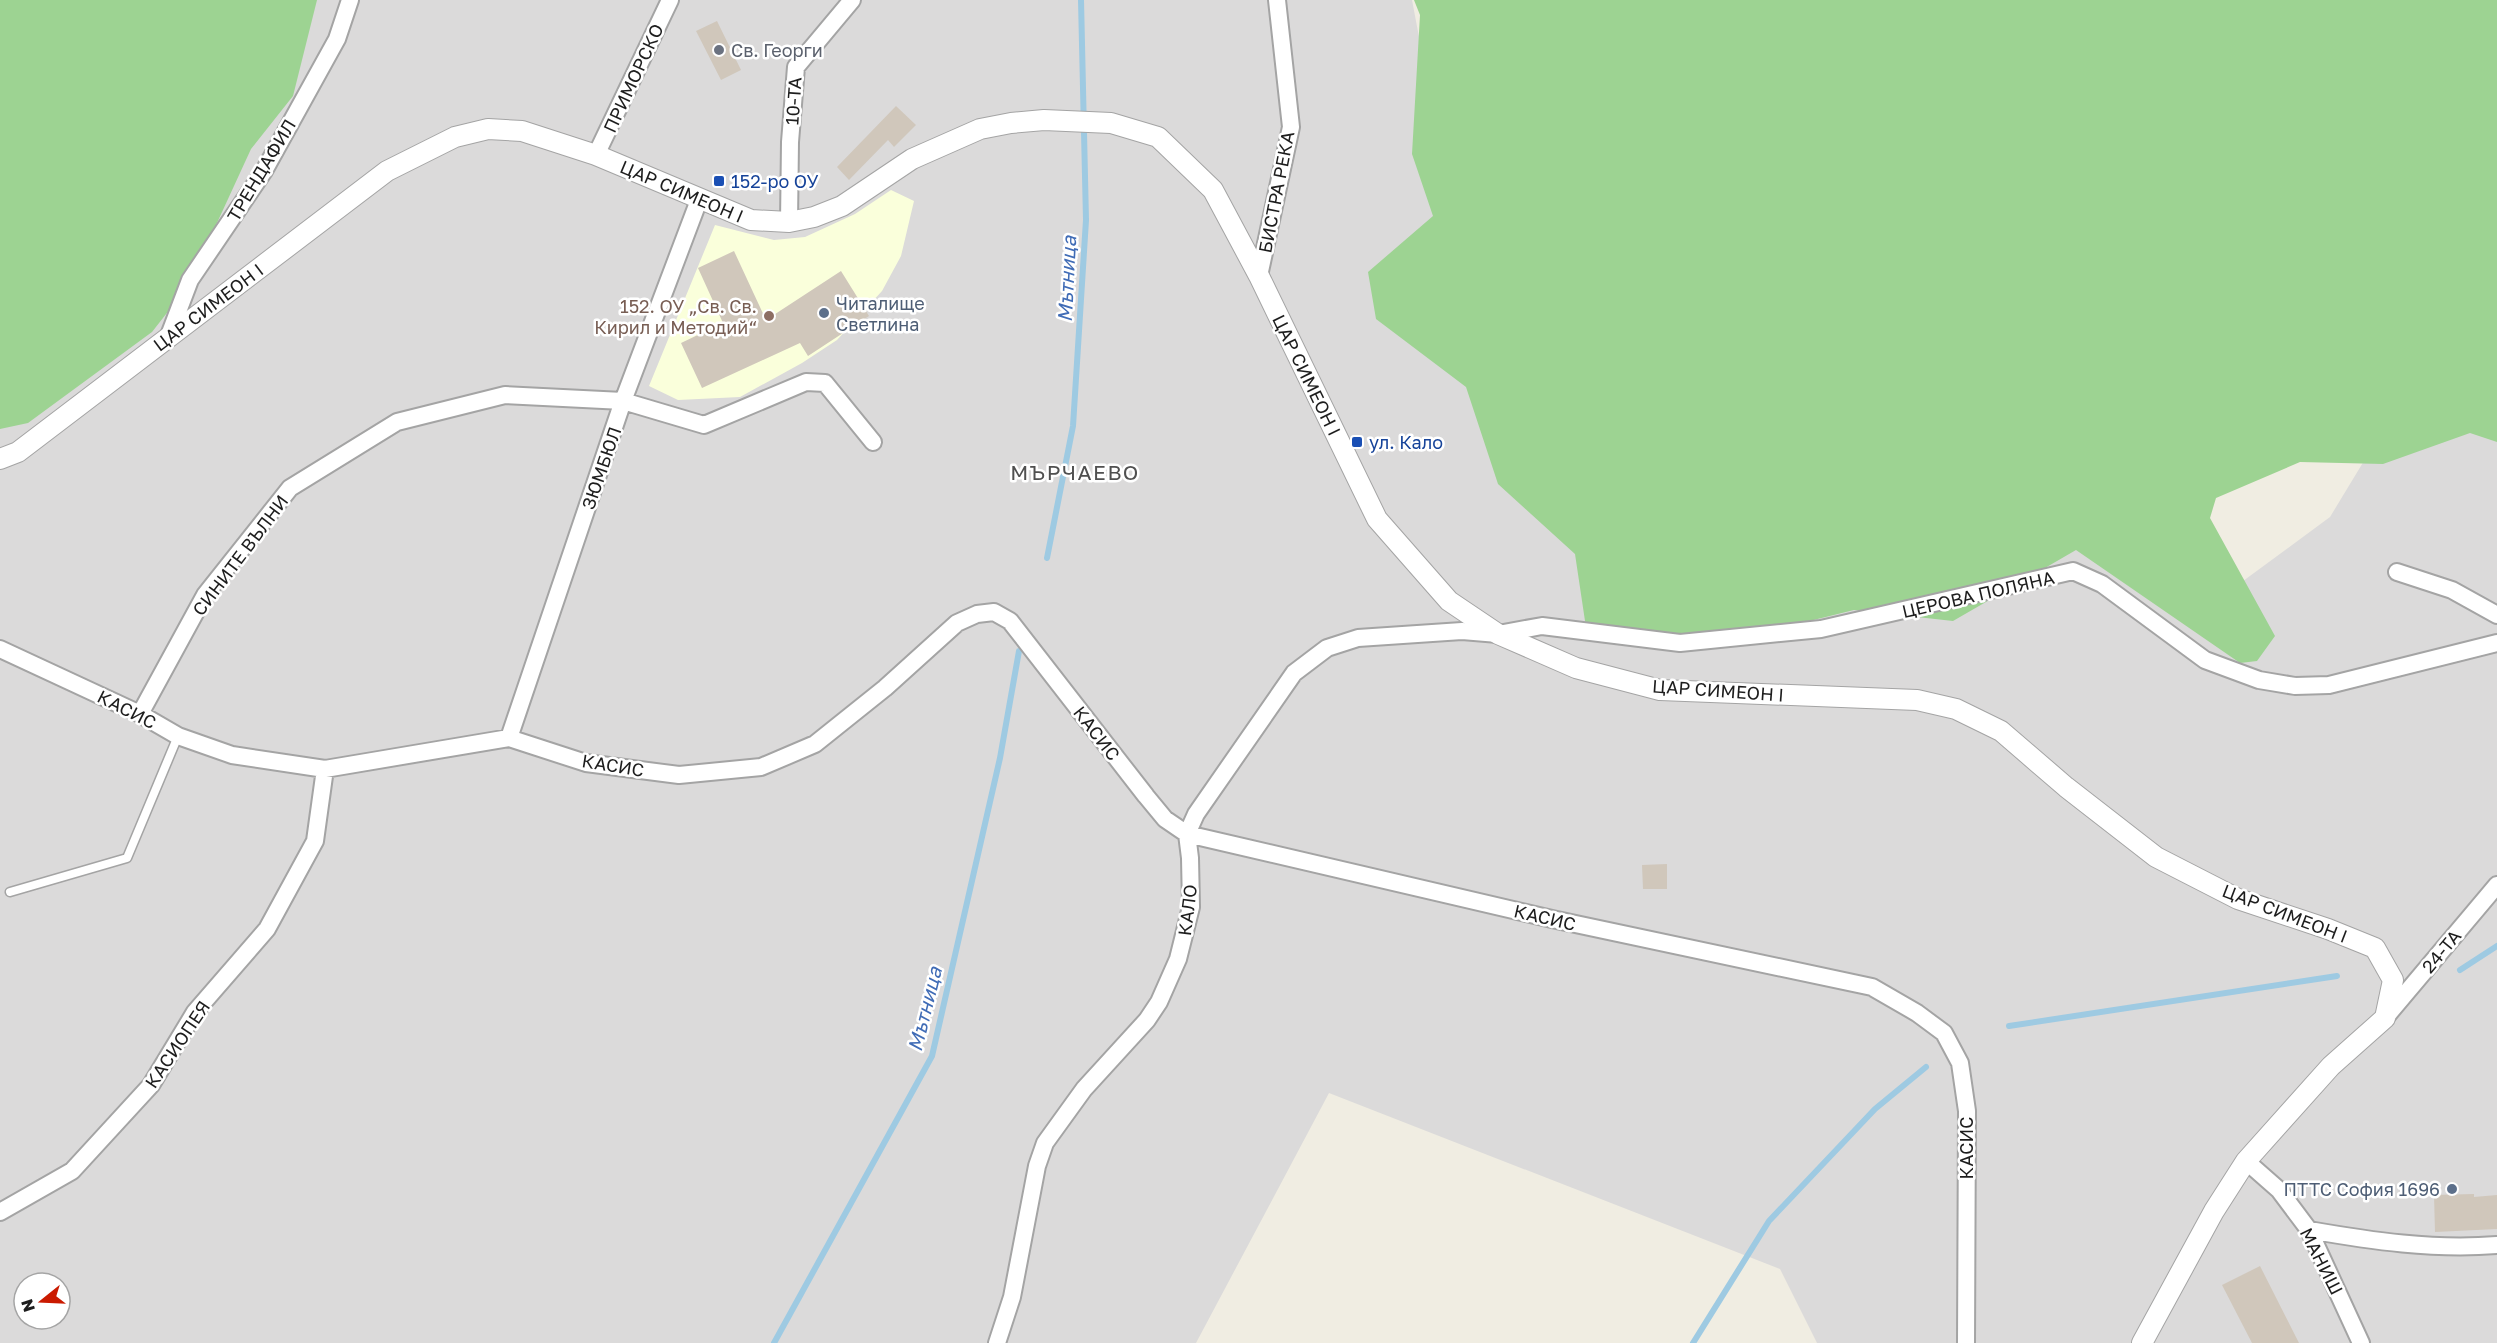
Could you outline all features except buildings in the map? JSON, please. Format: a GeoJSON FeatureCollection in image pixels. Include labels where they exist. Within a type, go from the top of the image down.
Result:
{"type":"FeatureCollection","features":[{"type":"Feature","properties":{"kind":"street","name":"ТРЕНДАФИЛ"},"geometry":{"type":"LineString","coordinates":[[168,338],[190,280],[264,171],[337,39],[350,0]]}},
{"type":"Feature","properties":{"kind":"street","name":"ПРИМОРСКО"},"geometry":{"type":"LineString","coordinates":[[596,155],[670,0]]}},
{"type":"Feature","properties":{"kind":"street","name":"10-ТА"},"geometry":{"type":"LineString","coordinates":[[789,222],[790,142],[796,67],[852,0]]}},
{"type":"Feature","properties":{"kind":"street","name":"БИСТРА РЕКА"},"geometry":{"type":"LineString","coordinates":[[1259,276],[1291,128],[1277,0]]}},
{"type":"Feature","properties":{"kind":"street","name":"ЦАР СИМЕОН I"},"geometry":{"type":"LineString","coordinates":[[0,459],[18,452],[387,171],[455,137],[488,129],[522,131],[596,155],[751,220],[789,222],[814,217],[842,206],[912,159],[980,129],[1011,123],[1070,121],[1111,123],[1158,138],[1213,190],[1259,276],[1377,519],[1449,601],[1498,634],[1576,668],[1659,690],[1917,700],[1956,709],[2001,731],[2066,787],[2156,857],[2238,898],[2375,948],[2393,980],[2385,1018]]}},
{"type":"Feature","properties":{"kind":"street","name":"ЗЮМБЮЛ"},"geometry":{"type":"LineString","coordinates":[[509,738],[623,401],[699,200]]}},
{"type":"Feature","properties":{"kind":"street","name":"СИНИТЕ ВЪЛНИ"},"geometry":{"type":"LineString","coordinates":[[140,714],[206,595],[290,488],[397,422],[505,395],[623,401],[704,425],[806,382],[825,383],[873,442]]}},
{"type":"Feature","properties":{"kind":"street","name":"ЦЕРОВА ПОЛЯНА"},"geometry":{"type":"LineString","coordinates":[[1498,634],[1542,626],[1680,643],[1821,629],[2073,571],[2102,584],[2205,660],[2259,680],[2295,686],[2329,685],[2497,643]]}},
{"type":"Feature","properties":{"kind":"street"},"geometry":{"type":"LineString","coordinates":[[2397,572],[2452,590],[2497,615]]}},
{"type":"Feature","properties":{"kind":"street","name":"КАСИС"},"geometry":{"type":"LineString","coordinates":[[0,649],[140,714],[178,736],[232,755],[326,769],[509,738],[586,763],[679,775],[761,767],[815,744],[885,688],[957,623],[977,614],[994,612],[1010,621],[1165,819],[1186,834],[1552,919],[1872,987],[1917,1013],[1944,1033],[1960,1063],[1967,1111],[1966,1343]]}},
{"type":"Feature","properties":{"kind":"street"},"geometry":{"type":"LineString","coordinates":[[1186,834],[1196,814],[1294,673],[1327,648],[1358,638],[1462,631],[1498,634]]}},
{"type":"Feature","properties":{"kind":"street","name":"КАСИОПЕЯ"},"geometry":{"type":"LineString","coordinates":[[0,1212],[72,1171],[151,1085],[195,1012],[267,929],[315,841],[326,769]]}},
{"type":"Feature","properties":{"kind":"street","name":"КАЛО"},"geometry":{"type":"LineString","coordinates":[[997,1343],[1012,1297],[1037,1166],[1045,1143],[1084,1089],[1147,1020],[1159,1002],[1178,960],[1191,907],[1191,858],[1186,834]]}},
{"type":"Feature","properties":{"kind":"street","name":"24-ТА"},"geometry":{"type":"LineString","coordinates":[[2385,1018],[2497,885]]}},
{"type":"Feature","properties":{"kind":"street"},"geometry":{"type":"LineString","coordinates":[[2142,1343],[2214,1210],[2246,1161],[2331,1066],[2385,1018]]}},
{"type":"Feature","properties":{"kind":"street","name":"МАНИШ"},"geometry":{"type":"LineString","coordinates":[[2246,1161],[2279,1190],[2309,1230],[2361,1343]]}},
{"type":"Feature","properties":{"kind":"street"},"geometry":{"type":"LineString","coordinates":[[2309,1230],[2370,1241],[2416,1246],[2497,1245]]}},
{"type":"Feature","properties":{"kind":"lane"},"geometry":{"type":"LineString","coordinates":[[10,892],[127,858],[178,736]]}},
{"type":"Feature","properties":{"kind":"shaded area"},"geometry":{"type":"Polygon","coordinates":[[[289,0],[1412,0],[1449,195],[1981,529],[2239,584],[2330,517],[2427,357],[2497,309],[2497,1343],[1817,1343],[1780,1269],[1329,1093],[1196,1343],[0,1343],[0,365],[289,0]]]}},
{"type":"Feature","properties":{"kind":"shaded area","name":"152. ОУ „Св. Св. Кирил и Методий“"},"geometry":{"type":"Polygon","coordinates":[[[891,190],[914,201],[901,256],[882,291],[837,340],[802,363],[740,397],[678,400],[649,386],[715,225],[774,240],[805,237],[855,214],[891,190]]]}},
{"type":"Feature","properties":{"kind":"green space"},"geometry":{"type":"Polygon","coordinates":[[[0,0],[317,0],[293,96],[251,149],[188,286],[152,332],[28,423],[0,429],[0,0]]]}},
{"type":"Feature","properties":{"kind":"green space"},"geometry":{"type":"Polygon","coordinates":[[[1414,0],[2497,0],[2497,442],[2470,433],[2383,464],[2300,462],[2216,498],[2210,518],[2275,636],[2257,661],[2240,663],[2076,550],[1953,621],[1854,610],[1757,634],[1588,641],[1575,554],[1498,484],[1466,387],[1376,319],[1368,272],[1433,216],[1412,154],[1420,15],[1414,0]]]}},
{"type":"Feature","properties":{"kind":"waterway","name":"Мътница"},"geometry":{"type":"LineString","coordinates":[[1047,558],[1073,426],[1086,220],[1081,0]]}},
{"type":"Feature","properties":{"kind":"waterway","name":"Мътница"},"geometry":{"type":"LineString","coordinates":[[774,1343],[932,1056],[1000,758],[1019,651]]}},
{"type":"Feature","properties":{"kind":"waterway"},"geometry":{"type":"LineString","coordinates":[[2460,970],[2497,946]]}},
{"type":"Feature","properties":{"kind":"waterway"},"geometry":{"type":"LineString","coordinates":[[2009,1026],[2337,976]]}},
{"type":"Feature","properties":{"kind":"waterway"},"geometry":{"type":"LineString","coordinates":[[1693,1343],[1769,1221],[1875,1109],[1926,1067]]}},
{"type":"Feature","properties":{"kind":"place","name":"Св. Георги"},"geometry":{"type":"Point","coordinates":[719,50]}},
{"type":"Feature","properties":{"kind":"place","name":"152-ро ОУ"},"geometry":{"type":"Point","coordinates":[719,181]}},
{"type":"Feature","properties":{"kind":"place","name":"Читалище Светлина"},"geometry":{"type":"Point","coordinates":[824,313]}},
{"type":"Feature","properties":{"kind":"place","name":"152. ОУ „Св. Св. Кирил и Методий“"},"geometry":{"type":"Point","coordinates":[769,316]}},
{"type":"Feature","properties":{"kind":"place","name":"ул. Кало"},"geometry":{"type":"Point","coordinates":[1357,442]}},
{"type":"Feature","properties":{"kind":"place","name":"ПТТС София 1696"},"geometry":{"type":"Point","coordinates":[2452,1189]}},
{"type":"Feature","properties":{"kind":"district","name":"МЪРЧАЕВО"},"geometry":{"type":"Point","coordinates":[1075,472]}}]}
